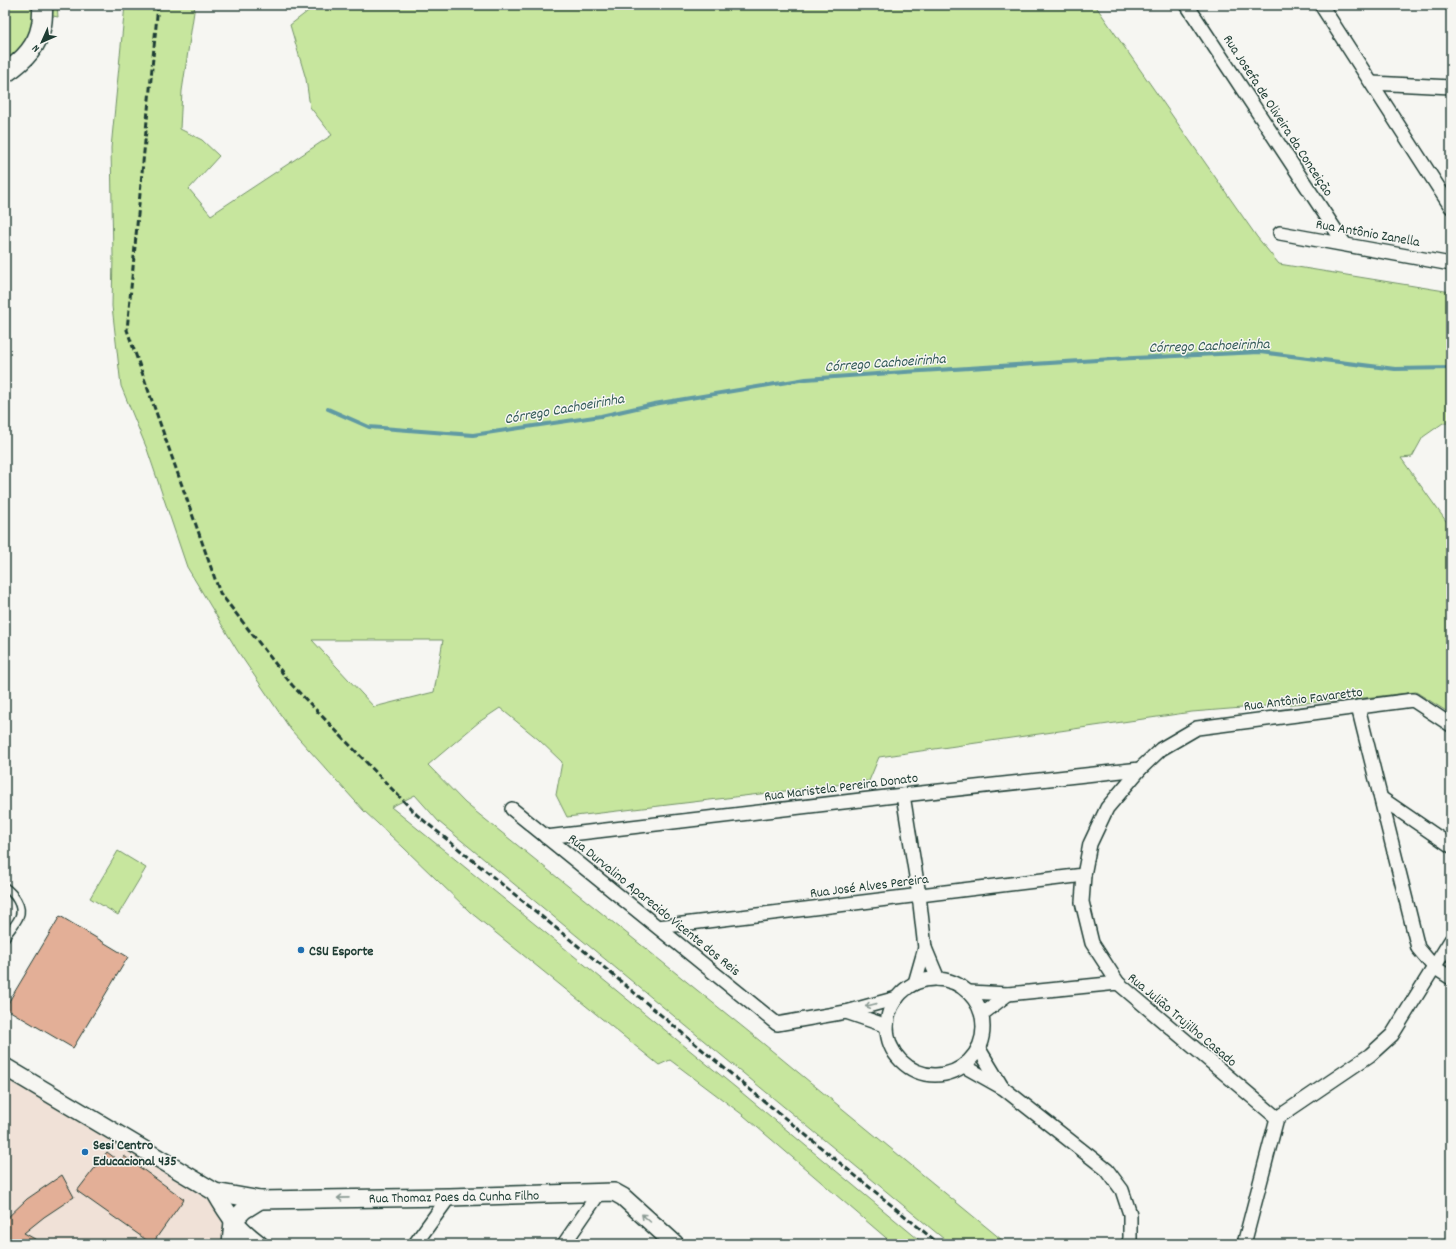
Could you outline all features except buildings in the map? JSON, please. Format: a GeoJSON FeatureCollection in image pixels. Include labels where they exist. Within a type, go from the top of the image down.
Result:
{"type":"FeatureCollection","features":[{"type":"Feature","properties":{"kind":"main road"},"geometry":{"type":"LineString","coordinates":[[5,73],[26,58],[36,43],[42,26],[43,5]]}},
{"type":"Feature","properties":{"kind":"street","name":"Rua Josefa de Oliveira da Conceição"},"geometry":{"type":"LineString","coordinates":[[1187,5],[1344,244]]}},
{"type":"Feature","properties":{"kind":"street"},"geometry":{"type":"LineString","coordinates":[[1321,5],[1451,207]]}},
{"type":"Feature","properties":{"kind":"street"},"geometry":{"type":"LineString","coordinates":[[1372,84],[1451,87]]}},
{"type":"Feature","properties":{"kind":"street","name":"Rua Antônio Zanella"},"geometry":{"type":"LineString","coordinates":[[1280,233],[1451,264]]}},
{"type":"Feature","properties":{"kind":"street","name":"Rua Antônio Favaretto"},"geometry":{"type":"LineString","coordinates":[[1140,769],[1161,749],[1196,728],[1413,700],[1451,724]]}},
{"type":"Feature","properties":{"kind":"street"},"geometry":{"type":"LineString","coordinates":[[1358,707],[1418,948],[1434,967],[1451,978]]}},
{"type":"Feature","properties":{"kind":"street"},"geometry":{"type":"LineString","coordinates":[[1118,982],[1092,943],[1082,902],[1084,875],[1090,844],[1107,808],[1140,769]]}},
{"type":"Feature","properties":{"kind":"street","name":"Rua Maristela Pereira Donato"},"geometry":{"type":"LineString","coordinates":[[546,837],[1140,769]]}},
{"type":"Feature","properties":{"kind":"street"},"geometry":{"type":"LineString","coordinates":[[904,795],[919,895],[924,948],[938,979]]}},
{"type":"Feature","properties":{"kind":"street"},"geometry":{"type":"LineString","coordinates":[[1381,798],[1451,846]]}},
{"type":"Feature","properties":{"kind":"street","name":"Rua Durvalino Aparecido Vicente dos Reis"},"geometry":{"type":"LineString","coordinates":[[512,809],[778,1024],[846,1012]]}},
{"type":"Feature","properties":{"kind":"street","name":"Rua José Alves Pereira"},"geometry":{"type":"LineString","coordinates":[[658,927],[1084,875]]}},
{"type":"Feature","properties":{"kind":"street"},"geometry":{"type":"LineString","coordinates":[[1244,1244],[1277,1118],[1370,1054],[1392,1035],[1451,940]]}},
{"type":"Feature","properties":{"kind":"street"},"geometry":{"type":"LineString","coordinates":[[915,983],[924,948]]}},
{"type":"Feature","properties":{"kind":"street"},"geometry":{"type":"LineString","coordinates":[[938,979],[955,983],[969,992],[982,1014],[984,1032],[979,1049],[974,1057],[957,1071],[939,1076],[913,1070],[902,1062],[894,1052],[889,1039],[887,1026],[890,1012],[897,998],[908,987],[923,980],[938,979]]}},
{"type":"Feature","properties":{"kind":"street","name":"Rua Julião Trujilho Casado"},"geometry":{"type":"LineString","coordinates":[[969,992],[1008,994],[1118,982],[1277,1118]]}},
{"type":"Feature","properties":{"kind":"street"},"geometry":{"type":"LineString","coordinates":[[982,1014],[1008,994]]}},
{"type":"Feature","properties":{"kind":"street"},"geometry":{"type":"LineString","coordinates":[[846,1012],[897,998]]}},
{"type":"Feature","properties":{"kind":"street"},"geometry":{"type":"LineString","coordinates":[[846,1012],[887,1026]]}},
{"type":"Feature","properties":{"kind":"street"},"geometry":{"type":"LineString","coordinates":[[979,1049],[1003,1088]]}},
{"type":"Feature","properties":{"kind":"street"},"geometry":{"type":"LineString","coordinates":[[964,1066],[1003,1088],[1107,1170],[1122,1190],[1130,1214],[1130,1239],[1128,1244]]}},
{"type":"Feature","properties":{"kind":"street","name":"Rua Thomaz Paes da Cunha Filho"},"geometry":{"type":"LineString","coordinates":[[5,1067],[214,1192],[260,1200],[449,1197],[614,1192],[620,1195],[675,1244]]}},
{"type":"Feature","properties":{"kind":"street","name":"Rua Thomaz Paes da Cunha Filho"},"geometry":{"type":"LineString","coordinates":[[214,1192],[233,1221],[242,1231],[258,1244]]}},
{"type":"Feature","properties":{"kind":"street"},"geometry":{"type":"LineString","coordinates":[[564,1244],[599,1193]]}},
{"type":"Feature","properties":{"kind":"street"},"geometry":{"type":"LineString","coordinates":[[415,1244],[449,1197]]}},
{"type":"Feature","properties":{"kind":"street"},"geometry":{"type":"LineString","coordinates":[[231,1244],[233,1221],[244,1210],[260,1200]]}},
{"type":"Feature","properties":{"kind":"lane"},"geometry":{"type":"LineString","coordinates":[[5,887],[17,900],[20,916],[5,938]]}},
{"type":"Feature","properties":{"kind":"shaded area","name":"Sesi Centro Educacional 435"},"geometry":{"type":"Polygon","coordinates":[[[5,1075],[211,1198],[218,1208],[227,1237],[225,1244],[5,1244],[5,1075]]]}},
{"type":"Feature","properties":{"kind":"green space"},"geometry":{"type":"Polygon","coordinates":[[[5,5],[57,5],[58,17],[48,15],[32,28],[24,45],[5,62],[5,5]]]}},
{"type":"Feature","properties":{"kind":"green space"},"geometry":{"type":"Polygon","coordinates":[[[125,5],[195,5],[182,91],[180,129],[202,140],[219,156],[189,189],[211,215],[332,135],[310,107],[306,79],[290,25],[316,5],[1095,5],[1257,237],[1279,264],[1451,292],[1451,423],[1443,423],[1423,437],[1412,457],[1401,458],[1451,528],[1451,714],[1416,692],[1355,699],[1192,712],[879,757],[869,781],[567,817],[556,795],[562,762],[538,739],[500,708],[479,722],[428,765],[465,803],[754,1036],[1007,1244],[950,1244],[439,822],[415,795],[391,807],[735,1087],[924,1244],[892,1244],[743,1115],[670,1060],[659,1065],[470,912],[364,811],[291,730],[237,650],[187,567],[147,449],[121,386],[112,306],[113,255],[111,148],[125,5]],[[312,640],[374,707],[434,692],[443,640],[312,640]]]}},
{"type":"Feature","properties":{"kind":"green space"},"geometry":{"type":"Polygon","coordinates":[[[118,851],[146,868],[118,915],[90,898],[118,851]]]}},
{"type":"Feature","properties":{"kind":"waterway","name":"Córrego Cachoeirinha"},"geometry":{"type":"LineString","coordinates":[[328,409],[369,427],[473,435],[601,416],[654,404],[806,379],[905,372],[1113,359],[1260,352],[1395,369],[1451,368]]}},
{"type":"Feature","properties":{"kind":"railway"},"geometry":{"type":"LineString","coordinates":[[158,5],[127,330],[220,593],[292,685],[417,815],[939,1244]]}},
{"type":"Feature","properties":{"kind":"place","name":"CSU Esporte"},"geometry":{"type":"Point","coordinates":[301,950]}},
{"type":"Feature","properties":{"kind":"place","name":"Sesi Centro Educacional 435"},"geometry":{"type":"Point","coordinates":[85,1152]}}]}
